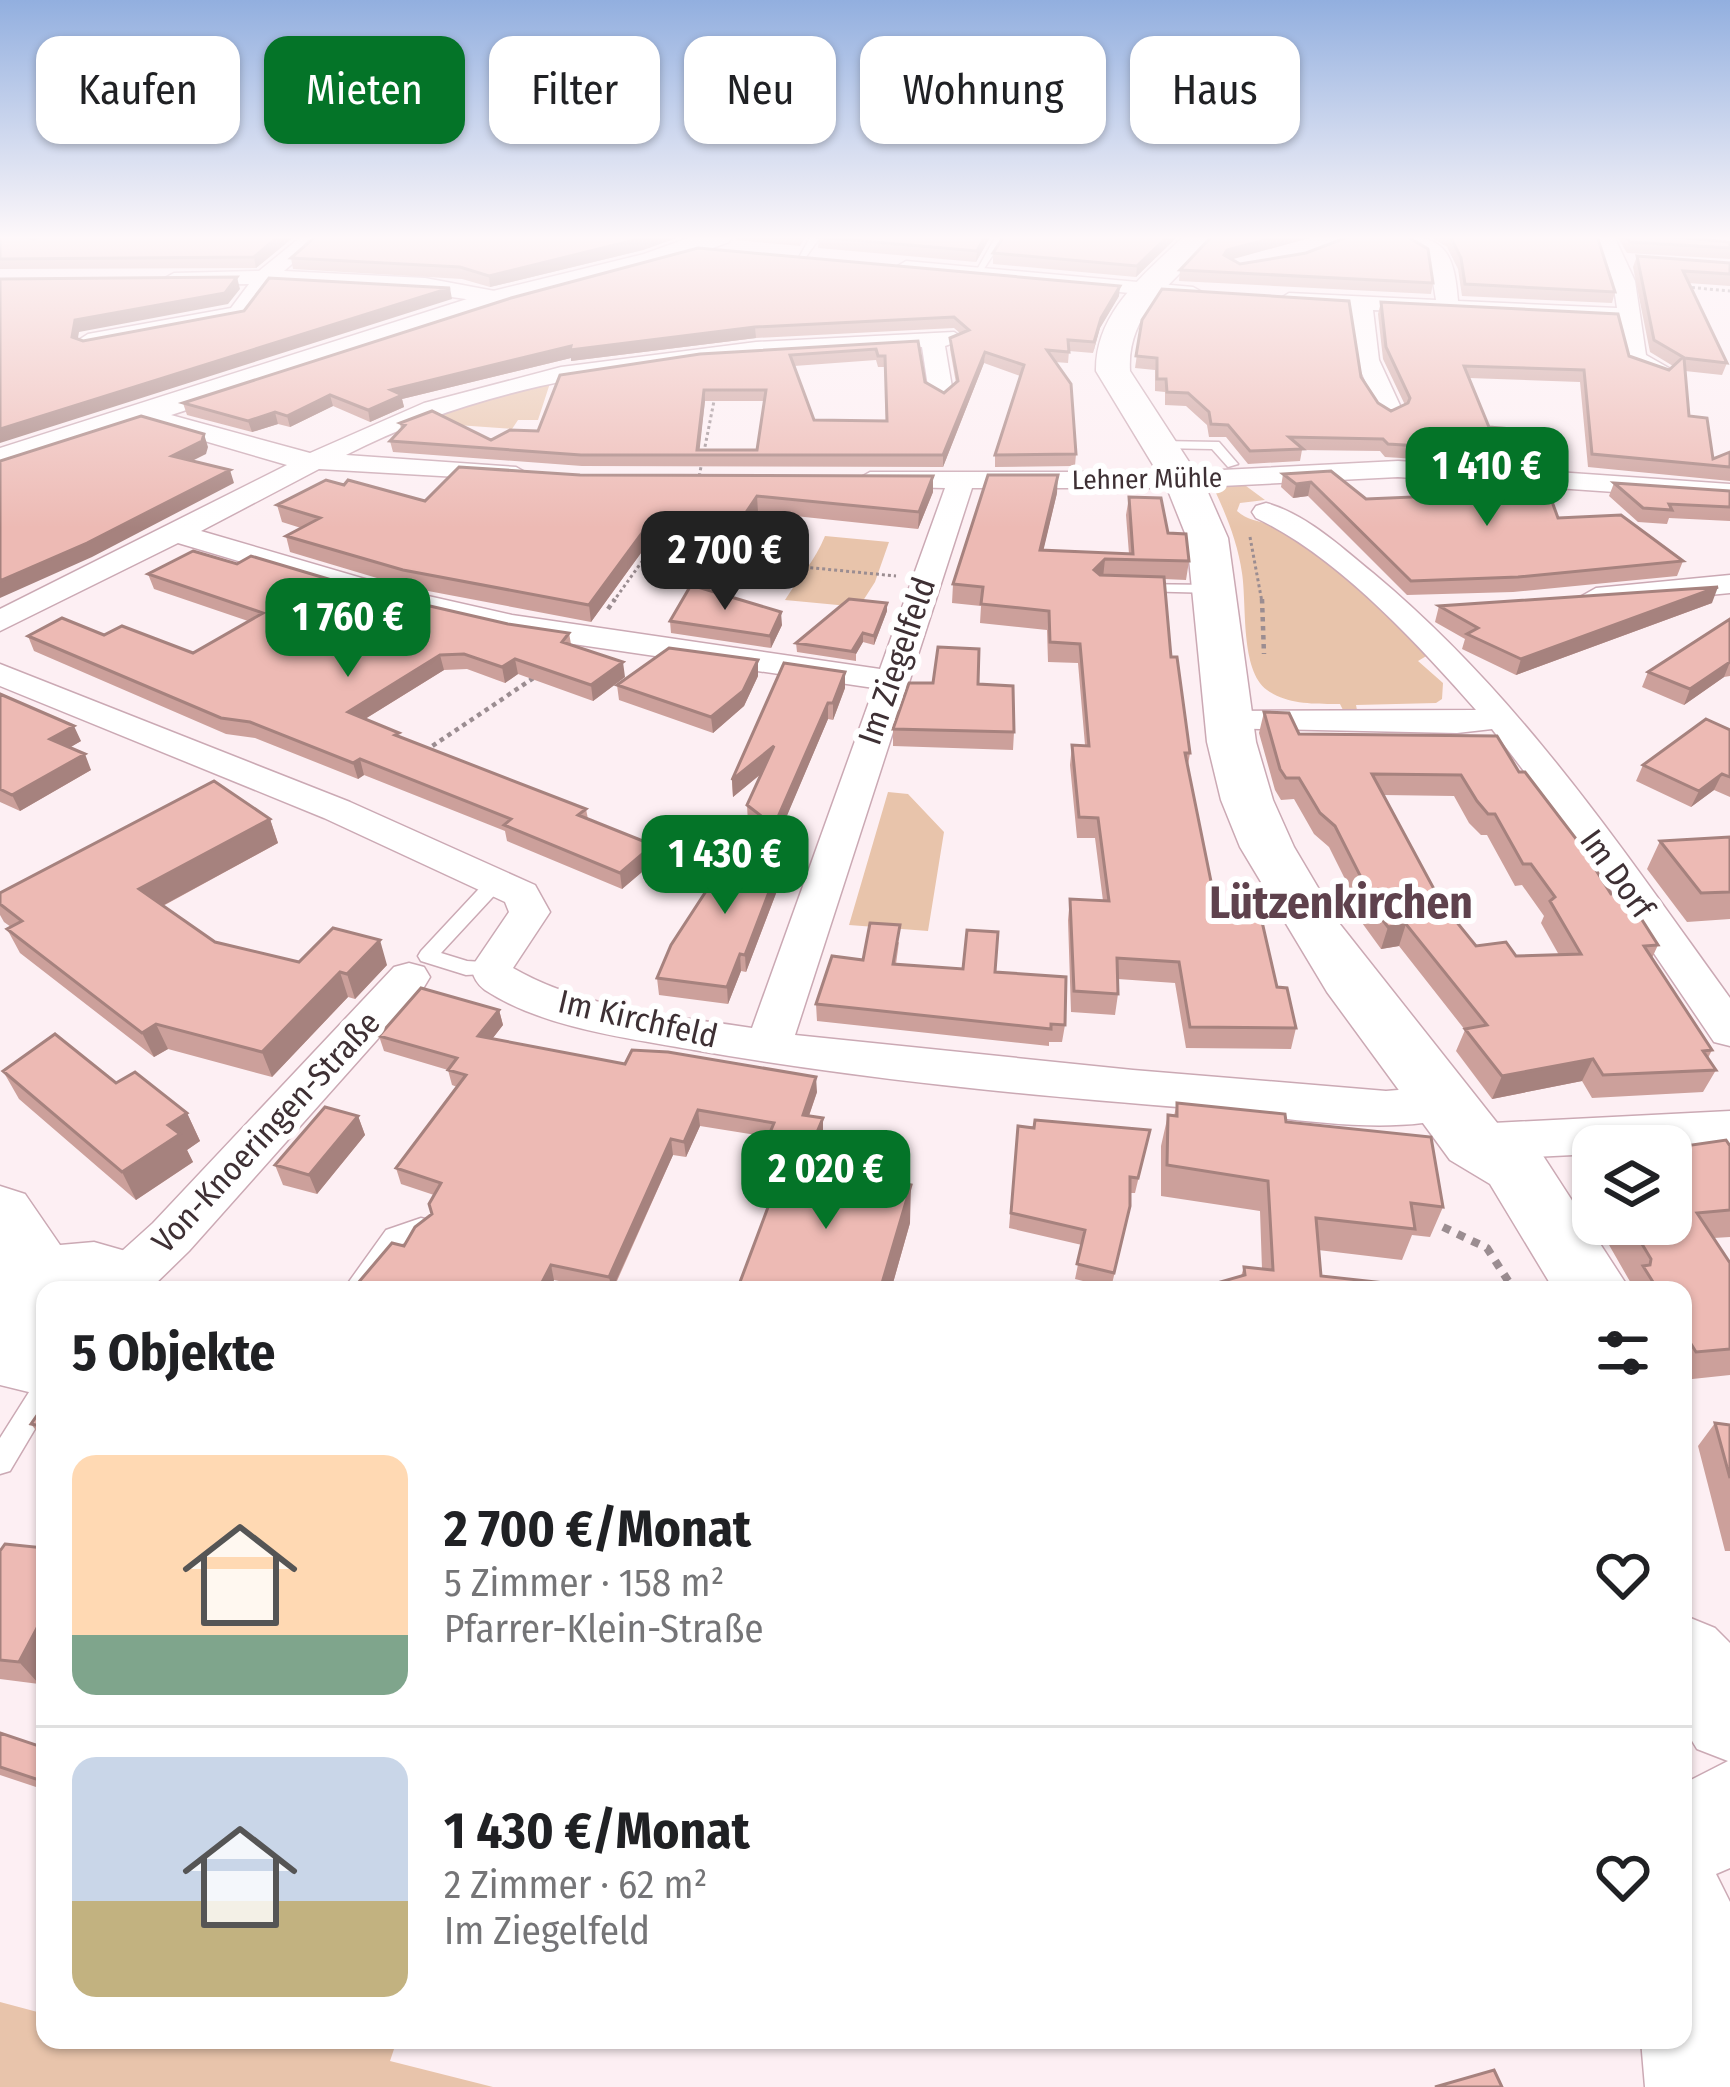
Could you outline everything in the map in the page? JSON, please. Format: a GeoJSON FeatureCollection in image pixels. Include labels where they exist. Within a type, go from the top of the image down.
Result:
{"type":"FeatureCollection","features":[{"type":"Feature","properties":{"kind":"main road"},"geometry":{"type":"LineString","coordinates":[[0,460],[390,333]]}},
{"type":"Feature","properties":{"kind":"main road"},"geometry":{"type":"LineString","coordinates":[[1114,333],[1109,351],[1115,375],[1171,462],[1202,523],[1228,721],[1245,797],[1300,911],[1460,1123],[1514,1166],[1587,1281]]}},
{"type":"Feature","properties":{"kind":"main road"},"geometry":{"type":"LineString","coordinates":[[1460,1123],[1477,1164],[1545,1281]]}},
{"type":"Feature","properties":{"kind":"main road"},"geometry":{"type":"LineString","coordinates":[[0,1213],[28,1342]]}},
{"type":"Feature","properties":{"kind":"main road"},"geometry":{"type":"LineString","coordinates":[[70,1281],[77,1270],[96,1270],[113,1281]]}},
{"type":"Feature","properties":{"kind":"main road"},"geometry":{"type":"LineString","coordinates":[[1692,1669],[1730,1716]]}},
{"type":"Feature","properties":{"kind":"main road"},"geometry":{"type":"LineString","coordinates":[[1692,1832],[1704,1830],[1730,1809]]}},
{"type":"Feature","properties":{"kind":"main road"},"geometry":{"type":"LineString","coordinates":[[1692,2010],[1699,2087]]}},
{"type":"Feature","properties":{"kind":"street"},"geometry":{"type":"LineString","coordinates":[[88,340],[129,333]]}},
{"type":"Feature","properties":{"kind":"street"},"geometry":{"type":"LineString","coordinates":[[1362,333],[1370,379],[1390,412]]}},
{"type":"Feature","properties":{"kind":"street"},"geometry":{"type":"LineString","coordinates":[[1633,333],[1635,359],[1662,371]]}},
{"type":"Feature","properties":{"kind":"street"},"geometry":{"type":"LineString","coordinates":[[0,621],[314,462],[430,409],[520,382],[720,350],[943,340],[941,393]]}},
{"type":"Feature","properties":{"kind":"street"},"geometry":{"type":"LineString","coordinates":[[138,414],[314,462],[543,476]]}},
{"type":"Feature","properties":{"kind":"street","name":"Lehner Mühle"},"geometry":{"type":"LineString","coordinates":[[843,480],[961,481],[1171,462],[1450,470],[1730,492]]}},
{"type":"Feature","properties":{"kind":"street","name":"Im Ziegelfeld"},"geometry":{"type":"LineString","coordinates":[[768,1047],[961,481]]}},
{"type":"Feature","properties":{"kind":"street","name":"Im Dorf"},"geometry":{"type":"LineString","coordinates":[[1266,512],[1288,522],[1401,610],[1504,717],[1730,1031]]}},
{"type":"Feature","properties":{"kind":"street"},"geometry":{"type":"LineString","coordinates":[[176,533],[420,604],[587,637],[890,680]]}},
{"type":"Feature","properties":{"kind":"street"},"geometry":{"type":"LineString","coordinates":[[1557,601],[1730,584]]}},
{"type":"Feature","properties":{"kind":"street"},"geometry":{"type":"LineString","coordinates":[[1401,610],[1446,608]]}},
{"type":"Feature","properties":{"kind":"street"},"geometry":{"type":"LineString","coordinates":[[0,674],[337,810],[521,894],[530,912],[492,968]]}},
{"type":"Feature","properties":{"kind":"street"},"geometry":{"type":"LineString","coordinates":[[1228,721],[1457,723],[1504,717]]}},
{"type":"Feature","properties":{"kind":"street","name":"Im Kirchfeld"},"geometry":{"type":"LineString","coordinates":[[492,968],[504,982],[587,1010],[768,1047],[850,1060],[1386,1108],[1460,1123]]}},
{"type":"Feature","properties":{"kind":"street","name":"Von-Knoeringen-Straße"},"geometry":{"type":"LineString","coordinates":[[128,1281],[409,977]]}},
{"type":"Feature","properties":{"kind":"street"},"geometry":{"type":"LineString","coordinates":[[1460,1123],[1703,1134],[1730,1129]]}},
{"type":"Feature","properties":{"kind":"lane"},"geometry":{"type":"LineString","coordinates":[[1171,462],[1215,446],[1232,464]]}},
{"type":"Feature","properties":{"kind":"lane"},"geometry":{"type":"LineString","coordinates":[[1125,586],[1214,589]]}},
{"type":"Feature","properties":{"kind":"lane"},"geometry":{"type":"LineString","coordinates":[[492,968],[466,968],[428,956],[496,882]]}},
{"type":"Feature","properties":{"kind":"lane"},"geometry":{"type":"LineString","coordinates":[[362,1281],[394,1237],[422,1228]]}},
{"type":"Feature","properties":{"kind":"lane"},"geometry":{"type":"LineString","coordinates":[[0,1462],[28,1342]]}},
{"type":"Feature","properties":{"kind":"path"},"geometry":{"type":"LineString","coordinates":[[694,488],[704,470],[720,350]]}},
{"type":"Feature","properties":{"kind":"path"},"geometry":{"type":"LineString","coordinates":[[337,810],[581,646],[672,520]]}},
{"type":"Feature","properties":{"kind":"path"},"geometry":{"type":"LineString","coordinates":[[649,552],[925,580]]}},
{"type":"Feature","properties":{"kind":"path"},"geometry":{"type":"LineString","coordinates":[[1443,1227],[1478,1235],[1510,1281]]}},
{"type":"Feature","properties":{"kind":"shaded area"},"geometry":{"type":"Polygon","coordinates":[[[551,380],[538,420],[518,420],[512,429],[457,425],[434,413],[551,380]]]}},
{"type":"Feature","properties":{"kind":"shaded area"},"geometry":{"type":"Polygon","coordinates":[[[1242,483],[1265,500],[1240,503],[1237,511],[1288,532],[1360,590],[1428,655],[1418,661],[1443,683],[1442,699],[1343,710],[1340,704],[1312,704],[1275,695],[1258,681],[1246,636],[1240,563],[1216,493],[1222,486],[1242,483]]]}},
{"type":"Feature","properties":{"kind":"shaded area"},"geometry":{"type":"Polygon","coordinates":[[[825,536],[889,542],[875,582],[859,607],[785,600],[825,536]]]}},
{"type":"Feature","properties":{"kind":"shaded area"},"geometry":{"type":"Polygon","coordinates":[[[888,792],[908,794],[944,832],[928,931],[849,925],[888,792]]]}},
{"type":"Feature","properties":{"kind":"shaded area"},"geometry":{"type":"Polygon","coordinates":[[[0,2002],[36,2012],[36,2049],[394,2049],[390,2061],[493,2087],[0,2087],[0,2002]]]}},
{"type":"Feature","properties":{"kind":"building"},"geometry":{"type":"Polygon","coordinates":[[[0,333],[73,333],[83,341],[124,333],[305,333],[0,429],[0,333]]]}},
{"type":"Feature","properties":{"kind":"building"},"geometry":{"type":"Polygon","coordinates":[[[400,333],[704,333],[570,350],[571,346],[391,390],[402,395],[368,410],[330,395],[287,416],[275,412],[248,421],[183,403],[400,333]]]}},
{"type":"Feature","properties":{"kind":"building"},"geometry":{"type":"Polygon","coordinates":[[[961,333],[1097,333],[1094,342],[1068,340],[1069,352],[1047,350],[1071,384],[1076,454],[995,455],[1024,365],[985,352],[943,455],[581,455],[390,441],[405,425],[400,423],[432,411],[491,440],[510,430],[538,431],[560,375],[700,354],[918,341],[925,382],[944,393],[958,381],[950,338],[961,333]],[[876,349],[790,355],[814,420],[887,421],[885,356],[878,356],[876,349]],[[704,390],[697,450],[757,450],[766,390],[704,390]]]}},
{"type":"Feature","properties":{"kind":"building"},"geometry":{"type":"Polygon","coordinates":[[[1140,333],[1354,333],[1361,377],[1378,403],[1391,411],[1410,398],[1384,333],[1623,333],[1629,356],[1669,370],[1683,357],[1654,340],[1653,333],[1713,333],[1727,363],[1684,358],[1689,416],[1707,418],[1713,459],[1730,452],[1730,467],[1592,454],[1584,370],[1464,366],[1489,427],[1523,430],[1533,453],[1388,444],[1383,439],[1289,437],[1303,449],[1250,451],[1228,425],[1211,424],[1209,412],[1188,393],[1167,392],[1166,379],[1157,379],[1157,358],[1136,356],[1140,333]]]}},
{"type":"Feature","properties":{"kind":"building"},"geometry":{"type":"Polygon","coordinates":[[[141,416],[204,434],[202,441],[172,456],[230,470],[0,581],[0,461],[141,416]]]}},
{"type":"Feature","properties":{"kind":"building"},"geometry":{"type":"Polygon","coordinates":[[[459,467],[580,475],[933,476],[919,512],[757,496],[737,526],[653,518],[589,605],[403,570],[286,536],[320,518],[277,505],[326,480],[344,485],[348,480],[425,501],[459,467]]]}},
{"type":"Feature","properties":{"kind":"building"},"geometry":{"type":"Polygon","coordinates":[[[1412,468],[1543,477],[1558,518],[1621,515],[1683,561],[1518,577],[1411,581],[1311,482],[1296,484],[1283,474],[1331,471],[1366,499],[1437,496],[1412,468]]]}},
{"type":"Feature","properties":{"kind":"building"},"geometry":{"type":"Polygon","coordinates":[[[988,475],[1058,475],[1040,550],[1133,554],[1129,497],[1161,498],[1168,533],[1186,534],[1189,561],[1105,559],[1094,570],[1100,575],[1164,577],[1171,657],[1177,657],[1190,753],[1185,753],[1217,911],[1260,913],[1277,987],[1287,988],[1296,1028],[1190,1027],[1179,962],[1117,958],[1118,994],[1074,991],[1070,899],[1109,901],[1098,818],[1079,817],[1072,745],[1089,746],[1080,644],[1050,642],[1049,611],[981,604],[983,587],[953,584],[988,475]]]}},
{"type":"Feature","properties":{"kind":"building"},"geometry":{"type":"Polygon","coordinates":[[[1614,483],[1730,491],[1730,507],[1669,504],[1672,510],[1643,508],[1614,483]]]}},
{"type":"Feature","properties":{"kind":"building"},"geometry":{"type":"Polygon","coordinates":[[[193,551],[237,564],[251,556],[382,595],[569,633],[562,642],[623,662],[591,685],[515,659],[502,667],[464,654],[440,655],[348,712],[586,809],[578,815],[653,845],[620,873],[504,825],[511,819],[360,759],[353,763],[250,722],[221,718],[28,636],[62,618],[104,635],[122,626],[193,653],[263,613],[148,574],[193,551]]]}},
{"type":"Feature","properties":{"kind":"building"},"geometry":{"type":"Polygon","coordinates":[[[691,585],[781,612],[770,636],[670,621],[691,585]]]}},
{"type":"Feature","properties":{"kind":"building"},"geometry":{"type":"Polygon","coordinates":[[[1718,587],[1521,659],[1467,634],[1478,628],[1439,606],[1718,587]]]}},
{"type":"Feature","properties":{"kind":"building"},"geometry":{"type":"Polygon","coordinates":[[[849,599],[887,603],[874,636],[863,633],[852,651],[856,652],[796,643],[849,599]]]}},
{"type":"Feature","properties":{"kind":"building"},"geometry":{"type":"Polygon","coordinates":[[[1730,619],[1730,662],[1690,689],[1648,672],[1730,619]]]}},
{"type":"Feature","properties":{"kind":"building"},"geometry":{"type":"Polygon","coordinates":[[[938,647],[979,649],[978,684],[1013,686],[1014,732],[893,729],[909,683],[933,683],[938,647]]]}},
{"type":"Feature","properties":{"kind":"building"},"geometry":{"type":"Polygon","coordinates":[[[669,648],[758,660],[743,691],[711,717],[617,685],[669,648]]]}},
{"type":"Feature","properties":{"kind":"building"},"geometry":{"type":"Polygon","coordinates":[[[784,663],[845,672],[774,826],[747,805],[774,746],[732,780],[784,663]]]}},
{"type":"Feature","properties":{"kind":"building"},"geometry":{"type":"Polygon","coordinates":[[[0,694],[74,726],[50,739],[85,754],[12,795],[0,789],[0,694]]]}},
{"type":"Feature","properties":{"kind":"building"},"geometry":{"type":"Polygon","coordinates":[[[1264,712],[1289,713],[1299,734],[1497,736],[1519,772],[1525,772],[1577,840],[1611,894],[1625,893],[1658,945],[1644,946],[1712,1050],[1703,1051],[1716,1070],[1603,1075],[1593,1059],[1502,1076],[1465,1029],[1487,1025],[1406,924],[1388,927],[1363,894],[1369,893],[1335,826],[1320,813],[1299,778],[1286,778],[1264,712]],[[1372,774],[1442,904],[1476,946],[1506,942],[1516,956],[1581,954],[1550,901],[1555,897],[1531,864],[1523,864],[1495,814],[1488,814],[1461,775],[1372,774]]]}},
{"type":"Feature","properties":{"kind":"building"},"geometry":{"type":"Polygon","coordinates":[[[1706,719],[1730,730],[1730,777],[1722,774],[1699,791],[1643,765],[1706,719]]]}},
{"type":"Feature","properties":{"kind":"building"},"geometry":{"type":"Polygon","coordinates":[[[214,781],[270,819],[139,889],[215,942],[299,962],[333,928],[380,940],[347,974],[340,972],[262,1052],[156,1024],[142,1033],[7,929],[22,921],[0,904],[0,893],[214,781]]]}},
{"type":"Feature","properties":{"kind":"building"},"geometry":{"type":"Polygon","coordinates":[[[1730,837],[1730,892],[1701,893],[1660,841],[1730,837]]]}},
{"type":"Feature","properties":{"kind":"building"},"geometry":{"type":"Polygon","coordinates":[[[740,839],[787,845],[745,955],[740,954],[727,987],[657,978],[671,945],[740,839]]]}},
{"type":"Feature","properties":{"kind":"building"},"geometry":{"type":"Polygon","coordinates":[[[870,923],[900,925],[893,964],[963,969],[967,930],[998,932],[995,972],[1066,977],[1065,1025],[1051,1024],[1051,1029],[816,1004],[832,956],[863,960],[870,923]]]}},
{"type":"Feature","properties":{"kind":"building"},"geometry":{"type":"Polygon","coordinates":[[[421,988],[499,1010],[478,1036],[625,1064],[632,1050],[668,1052],[816,1077],[803,1115],[823,1118],[803,1165],[760,1156],[774,1123],[698,1110],[684,1142],[671,1139],[609,1277],[551,1265],[543,1281],[360,1281],[392,1243],[404,1246],[415,1227],[432,1214],[429,1204],[441,1183],[396,1168],[466,1075],[448,1070],[457,1058],[379,1036],[421,988]]]}},
{"type":"Feature","properties":{"kind":"building"},"geometry":{"type":"Polygon","coordinates":[[[55,1034],[116,1083],[135,1072],[187,1113],[168,1125],[180,1134],[122,1172],[3,1071],[55,1034]]]}},
{"type":"Feature","properties":{"kind":"building"},"geometry":{"type":"Polygon","coordinates":[[[1177,1103],[1285,1114],[1286,1122],[1431,1137],[1443,1207],[1411,1203],[1415,1229],[1316,1218],[1321,1276],[1367,1281],[1224,1281],[1245,1275],[1244,1267],[1273,1270],[1268,1181],[1167,1165],[1168,1115],[1177,1116],[1177,1103]]]}},
{"type":"Feature","properties":{"kind":"building"},"geometry":{"type":"Polygon","coordinates":[[[325,1107],[358,1116],[309,1175],[275,1165],[325,1107]]]}},
{"type":"Feature","properties":{"kind":"building"},"geometry":{"type":"Polygon","coordinates":[[[1035,1120],[1150,1130],[1138,1178],[1130,1177],[1130,1206],[1114,1273],[1077,1264],[1085,1230],[1011,1213],[1018,1126],[1034,1128],[1035,1120]]]}},
{"type":"Feature","properties":{"kind":"building"},"geometry":{"type":"Polygon","coordinates":[[[1726,1140],[1730,1146],[1730,1210],[1697,1213],[1730,1263],[1730,1349],[1696,1352],[1692,1346],[1692,1281],[1652,1281],[1643,1266],[1650,1265],[1643,1245],[1692,1245],[1692,1145],[1726,1140]]]}},
{"type":"Feature","properties":{"kind":"building"},"geometry":{"type":"Polygon","coordinates":[[[785,1162],[911,1185],[883,1281],[740,1281],[785,1162]]]}},
{"type":"Feature","properties":{"kind":"building"},"geometry":{"type":"Polygon","coordinates":[[[1715,1423],[1730,1425],[1730,1478],[1715,1423]]]}},
{"type":"Feature","properties":{"kind":"building"},"geometry":{"type":"Polygon","coordinates":[[[5,1544],[36,1547],[36,1630],[19,1662],[0,1660],[0,1551],[5,1544]]]}},
{"type":"Feature","properties":{"kind":"building"},"geometry":{"type":"Polygon","coordinates":[[[0,1733],[36,1745],[36,1779],[0,1767],[0,1733]]]}},
{"type":"Feature","properties":{"kind":"building"},"geometry":{"type":"Polygon","coordinates":[[[1494,2070],[1502,2087],[1435,2087],[1494,2070]]]}},
{"type":"Feature","properties":{"kind":"district","name":"Lützenkirchen"},"geometry":{"type":"Point","coordinates":[1341,903]}}]}
